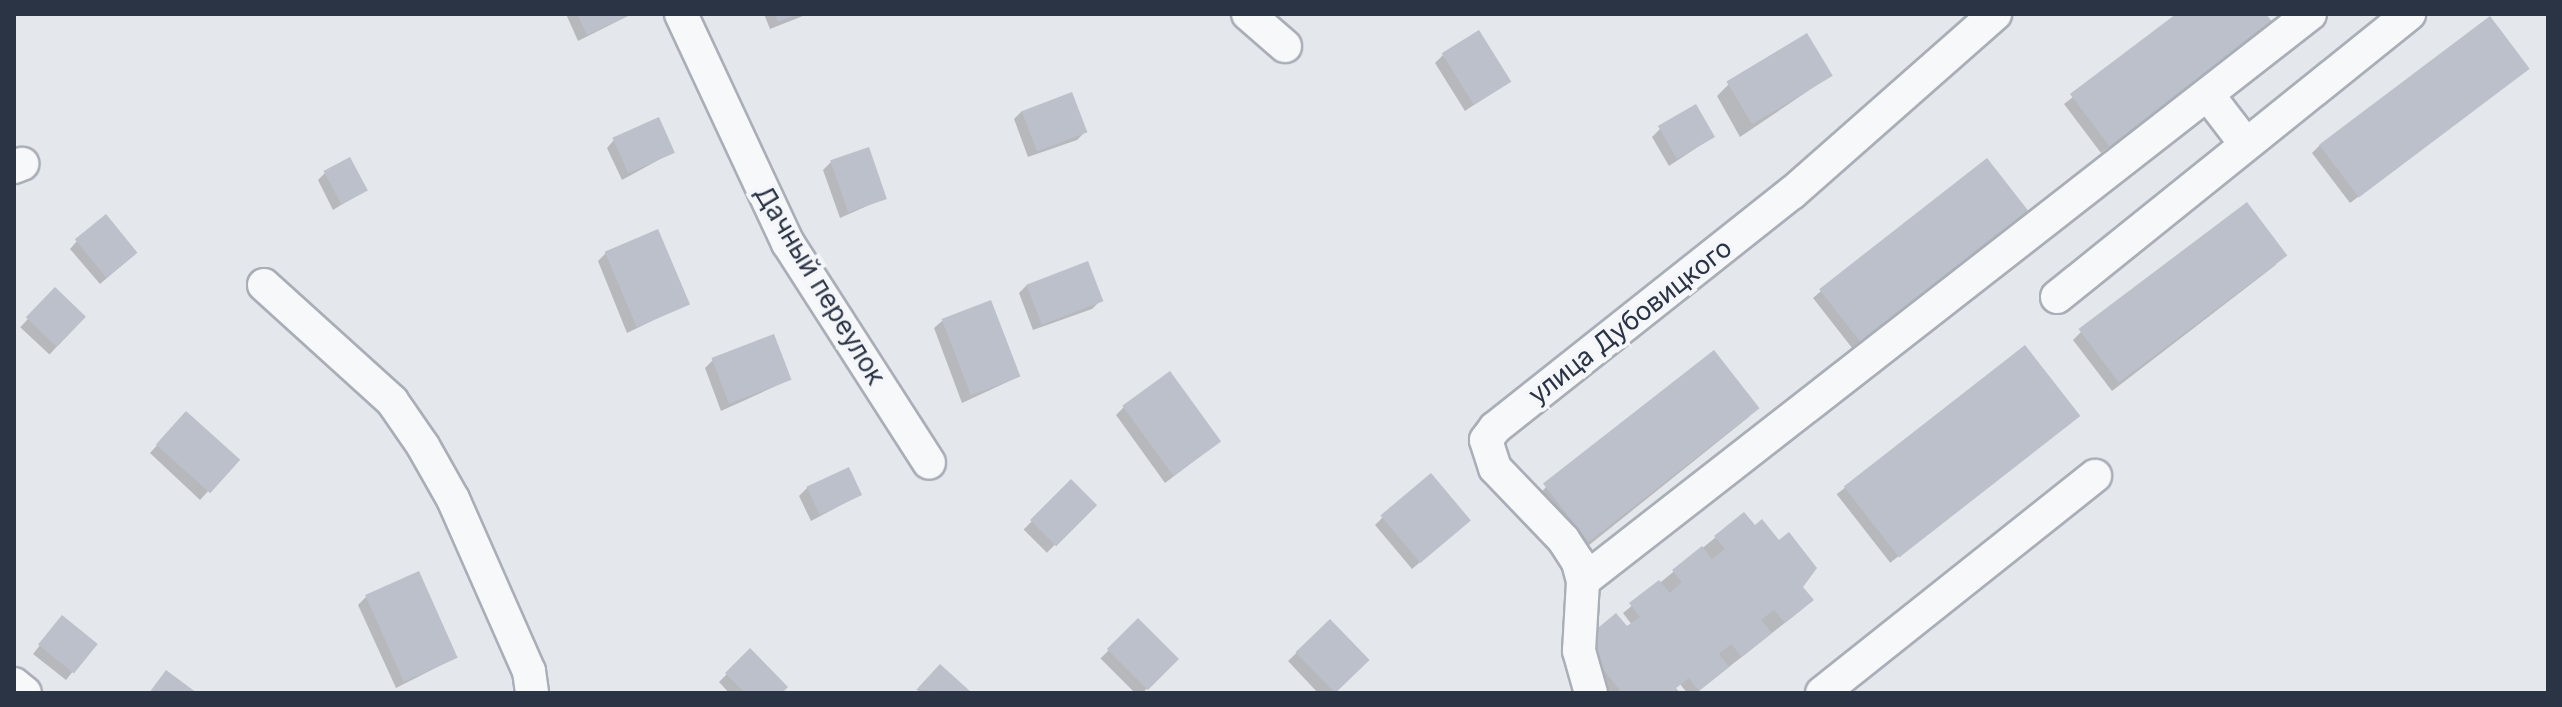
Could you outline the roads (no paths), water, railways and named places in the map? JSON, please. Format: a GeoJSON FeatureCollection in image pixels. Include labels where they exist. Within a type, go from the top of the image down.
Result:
{"type":"FeatureCollection","features":[{"type":"Feature","properties":{"kind":"street","name":"Дачный переулок"},"geometry":{"type":"LineString","coordinates":[[681,14],[788,243],[929,463]]}},
{"type":"Feature","properties":{"kind":"street"},"geometry":{"type":"LineString","coordinates":[[1248,14],[1285,46]]}},
{"type":"Feature","properties":{"kind":"street","name":"улица Дубовицкого"},"geometry":{"type":"LineString","coordinates":[[1591,693],[1579,651],[1583,581],[1563,539],[1487,454],[1486,440],[1495,428],[1792,193],[1995,14]]}},
{"type":"Feature","properties":{"kind":"street"},"geometry":{"type":"LineString","coordinates":[[1583,581],[2310,14]]}},
{"type":"Feature","properties":{"kind":"street"},"geometry":{"type":"LineString","coordinates":[[2057,297],[2244,142],[2409,14]]}},
{"type":"Feature","properties":{"kind":"street"},"geometry":{"type":"LineString","coordinates":[[2208,95],[2244,142]]}},
{"type":"Feature","properties":{"kind":"street"},"geometry":{"type":"LineString","coordinates":[[264,285],[392,401],[423,446],[453,499],[529,671],[532,693]]}},
{"type":"Feature","properties":{"kind":"street"},"geometry":{"type":"LineString","coordinates":[[1822,693],[2095,476]]}},
{"type":"Feature","properties":{"kind":"street"},"geometry":{"type":"LineString","coordinates":[[14,684],[25,693]]}}]}
